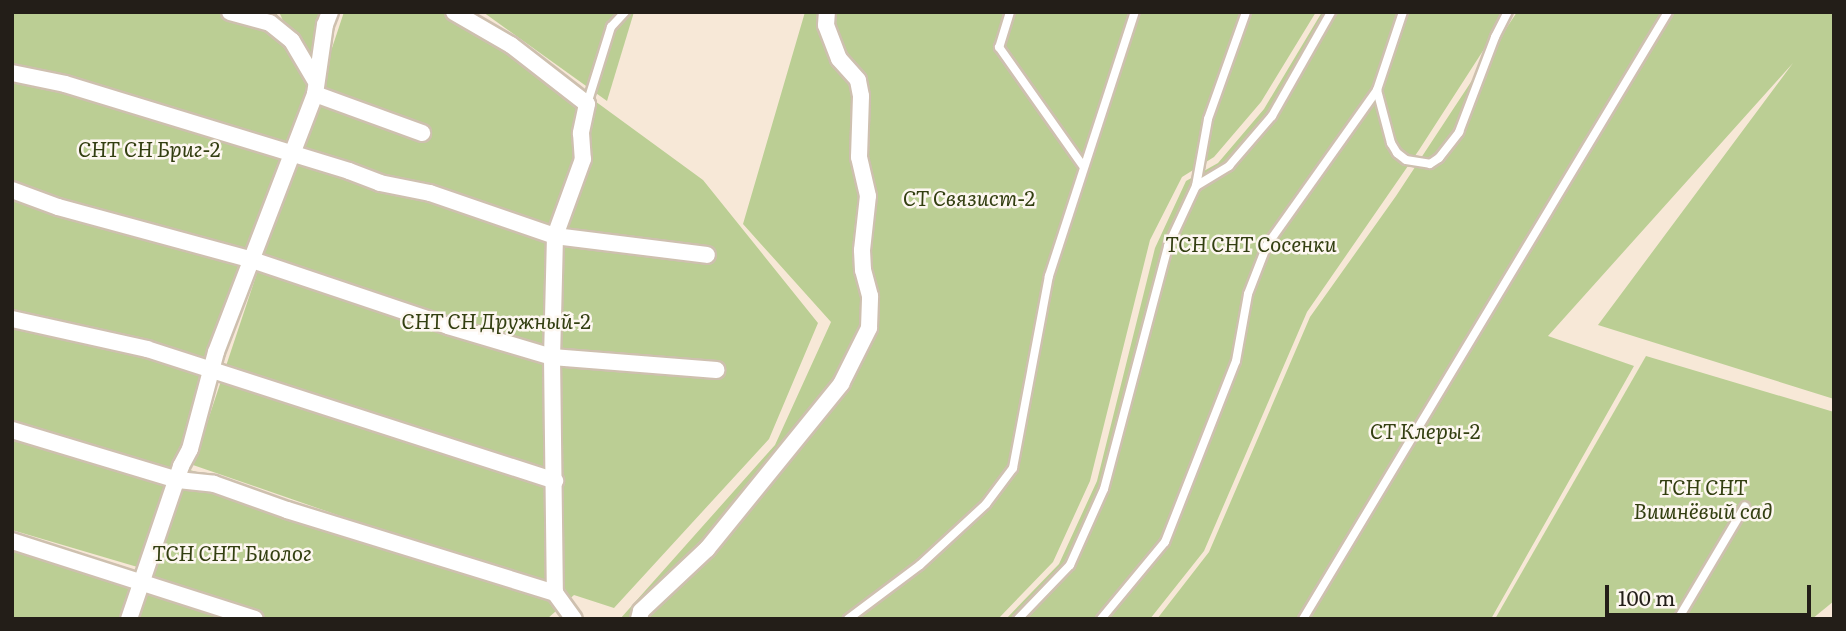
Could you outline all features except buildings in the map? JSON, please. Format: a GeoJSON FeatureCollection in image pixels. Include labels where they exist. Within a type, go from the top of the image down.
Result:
{"type":"FeatureCollection","features":[{"type":"Feature","properties":{"kind":"street"},"geometry":{"type":"LineString","coordinates":[[230,12],[250,15],[270,23],[292,41],[315,87],[422,133]]}},
{"type":"Feature","properties":{"kind":"street"},"geometry":{"type":"LineString","coordinates":[[129,619],[190,449],[249,259],[315,87],[330,12]]}},
{"type":"Feature","properties":{"kind":"street"},"geometry":{"type":"LineString","coordinates":[[454,12],[511,45],[587,104],[581,133],[583,159],[555,236],[552,357],[555,593],[574,619]]}},
{"type":"Feature","properties":{"kind":"street"},"geometry":{"type":"LineString","coordinates":[[639,619],[640,611],[707,549],[841,384],[869,328],[870,296],[863,270],[862,250],[868,196],[859,156],[861,96],[858,80],[839,59],[826,26],[827,12]]}},
{"type":"Feature","properties":{"kind":"street"},"geometry":{"type":"LineString","coordinates":[[12,74],[65,84],[291,155],[349,170],[380,183],[430,193],[555,236],[707,255]]}},
{"type":"Feature","properties":{"kind":"street"},"geometry":{"type":"LineString","coordinates":[[12,190],[58,207],[249,259],[448,326],[552,357],[716,370]]}},
{"type":"Feature","properties":{"kind":"street"},"geometry":{"type":"LineString","coordinates":[[12,319],[147,349],[230,379],[254,381],[491,462],[555,481]]}},
{"type":"Feature","properties":{"kind":"street"},"geometry":{"type":"LineString","coordinates":[[12,430],[178,480],[214,484],[287,510],[555,593]]}},
{"type":"Feature","properties":{"kind":"street"},"geometry":{"type":"LineString","coordinates":[[12,541],[256,619]]}},
{"type":"Feature","properties":{"kind":"lane"},"geometry":{"type":"LineString","coordinates":[[587,104],[611,27],[625,12]]}},
{"type":"Feature","properties":{"kind":"lane"},"geometry":{"type":"LineString","coordinates":[[1010,12],[999,47],[1083,166]]}},
{"type":"Feature","properties":{"kind":"lane"},"geometry":{"type":"LineString","coordinates":[[848,619],[920,565],[986,504],[1013,468],[1049,276],[1135,12]]}},
{"type":"Feature","properties":{"kind":"lane"},"geometry":{"type":"LineString","coordinates":[[1018,619],[1070,565],[1104,489],[1168,246],[1196,186],[1208,119],[1245,12]]}},
{"type":"Feature","properties":{"kind":"lane"},"geometry":{"type":"LineString","coordinates":[[1196,186],[1229,166],[1272,116],[1331,12]]}},
{"type":"Feature","properties":{"kind":"lane"},"geometry":{"type":"LineString","coordinates":[[1101,619],[1165,542],[1236,361],[1248,294],[1267,245],[1377,90],[1403,12]]}},
{"type":"Feature","properties":{"kind":"lane"},"geometry":{"type":"LineString","coordinates":[[1377,90],[1391,143],[1397,153],[1406,160],[1430,164],[1439,158],[1460,132],[1495,37],[1508,12]]}},
{"type":"Feature","properties":{"kind":"lane"},"geometry":{"type":"LineString","coordinates":[[1303,619],[1668,12]]}},
{"type":"Feature","properties":{"kind":"lane"},"geometry":{"type":"LineString","coordinates":[[1678,619],[1745,506]]}},
{"type":"Feature","properties":{"kind":"green space","name":"СНТ СН Бриг-2"},"geometry":{"type":"Polygon","coordinates":[[[12,12],[276,12],[311,89],[151,571],[12,530],[12,12]]]}},
{"type":"Feature","properties":{"kind":"green space"},"geometry":{"type":"Polygon","coordinates":[[[279,12],[335,12],[311,80],[279,12]]]}},
{"type":"Feature","properties":{"kind":"green space","name":"СНТ СН Дружный-2"},"geometry":{"type":"Polygon","coordinates":[[[344,12],[473,12],[703,180],[818,323],[769,439],[614,608],[574,595],[547,619],[12,619],[12,535],[153,576],[190,470],[352,520],[193,465],[344,12]]]}},
{"type":"Feature","properties":{"kind":"green space"},"geometry":{"type":"Polygon","coordinates":[[[483,12],[634,12],[607,101],[483,12]]]}},
{"type":"Feature","properties":{"kind":"green space","name":"СТ Связист-2"},"geometry":{"type":"Polygon","coordinates":[[[805,12],[1316,12],[1261,102],[1214,157],[1182,177],[1150,240],[1090,481],[1053,562],[998,619],[620,619],[775,445],[831,322],[743,224],[805,12]]]}},
{"type":"Feature","properties":{"kind":"green space","name":"ТСН СНТ Сосенки"},"geometry":{"type":"Polygon","coordinates":[[[1322,12],[1508,12],[1419,150],[1307,312],[1204,551],[1150,619],[1006,619],[1059,564],[1097,481],[1155,248],[1186,181],[1218,163],[1264,109],[1322,12]]]}},
{"type":"Feature","properties":{"kind":"green space","name":"СТ Клеры-2"},"geometry":{"type":"Polygon","coordinates":[[[1517,12],[1834,12],[1834,399],[1598,325],[1793,63],[1548,336],[1634,366],[1491,619],[1157,619],[1209,552],[1310,317],[1396,196],[1517,12]]]}},
{"type":"Feature","properties":{"kind":"green space","name":"ТСН СНТ Вишнёвый сад"},"geometry":{"type":"Polygon","coordinates":[[[1646,356],[1834,412],[1834,601],[1812,619],[1495,619],[1646,356]]]}},
{"type":"Feature","properties":{"kind":"park label","name":"ТСН СНТ Биолог"},"geometry":{"type":"Point","coordinates":[232,552]}}]}
